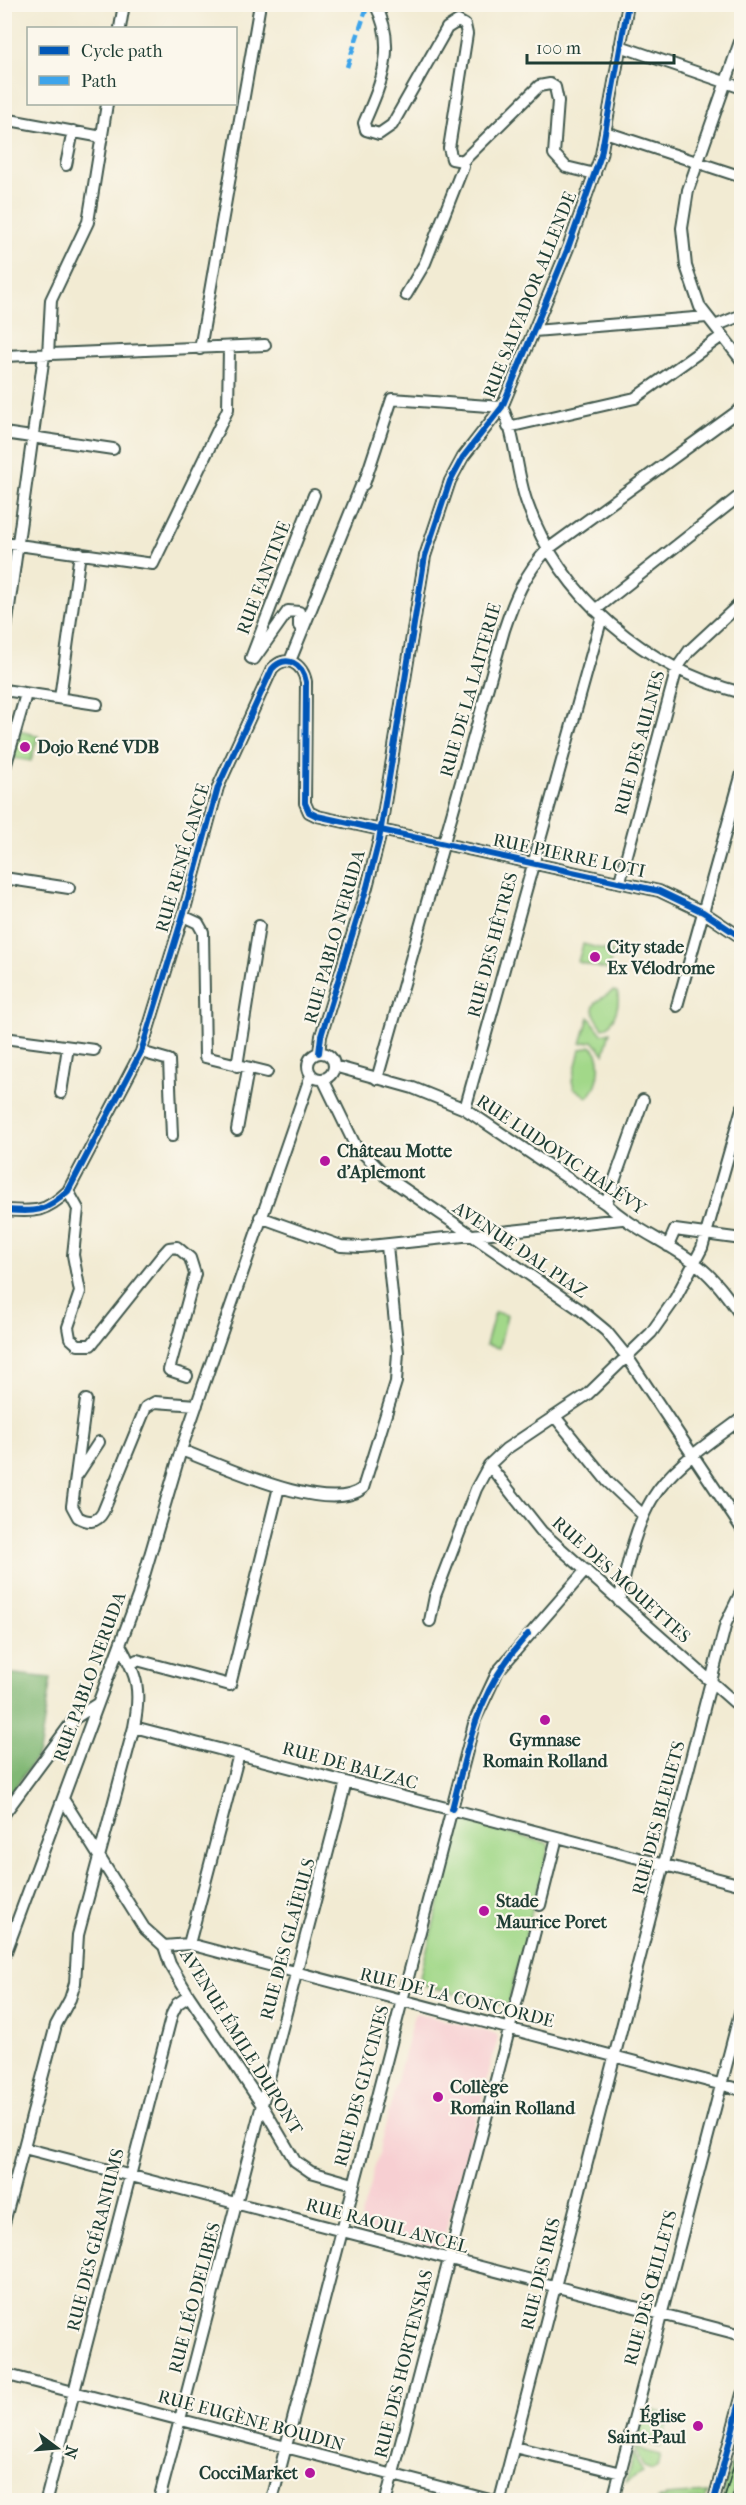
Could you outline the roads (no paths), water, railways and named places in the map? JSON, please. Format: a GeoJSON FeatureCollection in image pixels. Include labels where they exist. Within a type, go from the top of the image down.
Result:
{"type":"FeatureCollection","features":[{"type":"Feature","properties":{"kind":"street"},"geometry":{"type":"LineString","coordinates":[[120,27],[124,4]]}},
{"type":"Feature","properties":{"kind":"street"},"geometry":{"type":"LineString","coordinates":[[200,349],[260,4]]}},
{"type":"Feature","properties":{"kind":"street"},"geometry":{"type":"LineString","coordinates":[[375,4],[385,31],[387,54],[382,80],[364,123],[366,130],[379,134],[392,125],[447,28],[453,22],[462,22],[467,29],[467,34],[449,148],[452,159],[463,161]]}},
{"type":"Feature","properties":{"kind":"street","name":"RUE SALVADOR ALLENDE"},"geometry":{"type":"LineString","coordinates":[[380,830],[425,556],[450,481],[463,457],[502,407],[595,174],[605,132],[628,4]]}},
{"type":"Feature","properties":{"kind":"street"},"geometry":{"type":"LineString","coordinates":[[741,36],[688,190],[682,228],[686,266],[700,307],[741,361]]}},
{"type":"Feature","properties":{"kind":"street"},"geometry":{"type":"LineString","coordinates":[[620,46],[741,88]]}},
{"type":"Feature","properties":{"kind":"street"},"geometry":{"type":"LineString","coordinates":[[406,295],[425,263],[463,167],[463,161],[539,87],[550,84],[555,87],[558,101],[554,154],[566,167],[595,174]]}},
{"type":"Feature","properties":{"kind":"street"},"geometry":{"type":"LineString","coordinates":[[4,643],[46,355],[51,300],[88,222],[107,105]]}},
{"type":"Feature","properties":{"kind":"street"},"geometry":{"type":"LineString","coordinates":[[4,119],[102,137]]}},
{"type":"Feature","properties":{"kind":"street"},"geometry":{"type":"LineString","coordinates":[[66,165],[73,131]]}},
{"type":"Feature","properties":{"kind":"street"},"geometry":{"type":"LineString","coordinates":[[605,132],[741,177]]}},
{"type":"Feature","properties":{"kind":"street"},"geometry":{"type":"LineString","coordinates":[[715,326],[741,315]]}},
{"type":"Feature","properties":{"kind":"street"},"geometry":{"type":"LineString","coordinates":[[534,331],[707,317]]}},
{"type":"Feature","properties":{"kind":"street"},"geometry":{"type":"LineString","coordinates":[[508,427],[635,398],[722,336]]}},
{"type":"Feature","properties":{"kind":"street"},"geometry":{"type":"LineString","coordinates":[[4,356],[265,345]]}},
{"type":"Feature","properties":{"kind":"street"},"geometry":{"type":"LineString","coordinates":[[4,543],[153,564],[228,410],[229,347]]}},
{"type":"Feature","properties":{"kind":"street"},"geometry":{"type":"LineString","coordinates":[[380,830],[309,812],[305,803],[306,682],[304,672],[289,661],[361,486],[364,484],[392,399],[502,407],[520,484],[548,549],[598,614],[633,642],[677,668],[700,680],[741,693]]}},
{"type":"Feature","properties":{"kind":"street","name":"RUE DE LA LAITERIE"},"geometry":{"type":"LineString","coordinates":[[377,1080],[513,603],[536,562],[548,549],[741,408]]}},
{"type":"Feature","properties":{"kind":"street"},"geometry":{"type":"LineString","coordinates":[[4,433],[114,449]]}},
{"type":"Feature","properties":{"kind":"street"},"geometry":{"type":"LineString","coordinates":[[598,614],[741,494]]}},
{"type":"Feature","properties":{"kind":"street","name":"RUE FANTINE"},"geometry":{"type":"LineString","coordinates":[[289,661],[301,620],[301,615],[296,610],[288,611],[254,659],[251,658],[314,495]]}},
{"type":"Feature","properties":{"kind":"street"},"geometry":{"type":"LineString","coordinates":[[60,698],[80,553]]}},
{"type":"Feature","properties":{"kind":"street","name":"RUE DES AULNES"},"geometry":{"type":"LineString","coordinates":[[620,881],[677,668],[689,651],[741,602]]}},
{"type":"Feature","properties":{"kind":"street","name":"RUE DES HÊTRES"},"geometry":{"type":"LineString","coordinates":[[465,1109],[598,614]]}},
{"type":"Feature","properties":{"kind":"street","name":"RUE RENÉ CANCE"},"geometry":{"type":"LineString","coordinates":[[4,1210],[42,1210],[55,1203],[68,1191],[141,1052],[183,916],[218,787],[272,669],[289,661]]}},
{"type":"Feature","properties":{"kind":"street"},"geometry":{"type":"LineString","coordinates":[[4,690],[97,704]]}},
{"type":"Feature","properties":{"kind":"street"},"geometry":{"type":"LineString","coordinates":[[4,771],[26,694]]}},
{"type":"Feature","properties":{"kind":"street"},"geometry":{"type":"LineString","coordinates":[[677,1006],[741,773]]}},
{"type":"Feature","properties":{"kind":"street","name":"RUE PIERRE LOTI"},"geometry":{"type":"LineString","coordinates":[[380,830],[659,891],[703,912],[741,938]]}},
{"type":"Feature","properties":{"kind":"street","name":"RUE PABLO NERUDA"},"geometry":{"type":"LineString","coordinates":[[319,1053],[321,1036],[367,887],[380,830]]}},
{"type":"Feature","properties":{"kind":"street"},"geometry":{"type":"LineString","coordinates":[[4,878],[69,888]]}},
{"type":"Feature","properties":{"kind":"street"},"geometry":{"type":"LineString","coordinates":[[183,916],[198,923],[203,932],[205,1058],[267,1072]]}},
{"type":"Feature","properties":{"kind":"street"},"geometry":{"type":"LineString","coordinates":[[237,1130],[259,926]]}},
{"type":"Feature","properties":{"kind":"street"},"geometry":{"type":"LineString","coordinates":[[4,1038],[94,1050]]}},
{"type":"Feature","properties":{"kind":"street"},"geometry":{"type":"LineString","coordinates":[[61,1093],[68,1047]]}},
{"type":"Feature","properties":{"kind":"street"},"geometry":{"type":"LineString","coordinates":[[141,1052],[169,1060],[172,1136]]}},
{"type":"Feature","properties":{"kind":"street"},"geometry":{"type":"LineString","coordinates":[[319,1053],[330,1057],[334,1066],[330,1076],[323,1079],[311,1075],[308,1068],[309,1060],[319,1053]]}},
{"type":"Feature","properties":{"kind":"street","name":"RUE LUDOVIC HALÉVY"},"geometry":{"type":"LineString","coordinates":[[334,1066],[377,1080],[413,1088],[465,1109],[606,1204],[622,1219],[696,1264],[725,1293],[741,1317]]}},
{"type":"Feature","properties":{"kind":"street","name":"RUE PABLO NERUDA"},"geometry":{"type":"LineString","coordinates":[[4,1957],[147,1569],[181,1450],[311,1075]]}},
{"type":"Feature","properties":{"kind":"street","name":"AVENUE DAL PIAZ"},"geometry":{"type":"LineString","coordinates":[[323,1079],[355,1145],[387,1177],[582,1311],[606,1331],[628,1358],[741,1528]]}},
{"type":"Feature","properties":{"kind":"street"},"geometry":{"type":"LineString","coordinates":[[606,1204],[643,1100]]}},
{"type":"Feature","properties":{"kind":"street"},"geometry":{"type":"LineString","coordinates":[[430,1621],[435,1596],[476,1489],[489,1465],[506,1449],[556,1418],[588,1394],[628,1358],[651,1333],[696,1264],[741,1108]]}},
{"type":"Feature","properties":{"kind":"street"},"geometry":{"type":"LineString","coordinates":[[68,1191],[78,1209],[73,1255],[80,1292],[68,1328],[70,1338],[78,1345],[91,1345],[161,1257],[169,1248],[177,1247],[190,1258],[195,1274],[169,1370],[187,1376]]}},
{"type":"Feature","properties":{"kind":"street"},"geometry":{"type":"LineString","coordinates":[[260,1217],[341,1246],[387,1246],[622,1219]]}},
{"type":"Feature","properties":{"kind":"street"},"geometry":{"type":"LineString","coordinates":[[668,1246],[675,1230],[741,1239]]}},
{"type":"Feature","properties":{"kind":"street"},"geometry":{"type":"LineString","coordinates":[[181,1450],[279,1487],[316,1495],[356,1494],[363,1488],[396,1382],[398,1352],[387,1246]]}},
{"type":"Feature","properties":{"kind":"street"},"geometry":{"type":"LineString","coordinates":[[86,1400],[72,1506],[75,1514],[86,1521],[97,1520],[103,1512],[146,1407],[155,1402],[197,1405]]}},
{"type":"Feature","properties":{"kind":"street"},"geometry":{"type":"LineString","coordinates":[[556,1418],[608,1482],[643,1515]]}},
{"type":"Feature","properties":{"kind":"street"},"geometry":{"type":"LineString","coordinates":[[619,1601],[643,1515],[664,1483],[693,1456],[741,1418]]}},
{"type":"Feature","properties":{"kind":"street"},"geometry":{"type":"LineString","coordinates":[[76,1478],[99,1442]]}},
{"type":"Feature","properties":{"kind":"street","name":"RUE DES MOUETTES"},"geometry":{"type":"LineString","coordinates":[[489,1465],[542,1532],[741,1709]]}},
{"type":"Feature","properties":{"kind":"street"},"geometry":{"type":"LineString","coordinates":[[131,1664],[137,1660],[230,1685],[279,1487]]}},
{"type":"Feature","properties":{"kind":"street","name":"RUE DES GLYCINES"},"geometry":{"type":"LineString","coordinates":[[272,2500],[475,1720],[498,1671],[586,1570]]}},
{"type":"Feature","properties":{"kind":"street","name":"RUE DES BLEUETS"},"geometry":{"type":"LineString","coordinates":[[615,2056],[726,1623],[741,1590]]}},
{"type":"Feature","properties":{"kind":"street"},"geometry":{"type":"LineString","coordinates":[[4,2223],[56,2025],[70,1999],[75,1983],[78,1935],[134,1726],[139,1701],[137,1679],[120,1645]]}},
{"type":"Feature","properties":{"kind":"street"},"geometry":{"type":"LineString","coordinates":[[4,1814],[75,1718],[97,1704]]}},
{"type":"Feature","properties":{"kind":"street","name":"RUE DE BALZAC"},"geometry":{"type":"LineString","coordinates":[[134,1726],[741,1885]]}},
{"type":"Feature","properties":{"kind":"street"},"geometry":{"type":"LineString","coordinates":[[189,1944],[239,1754]]}},
{"type":"Feature","properties":{"kind":"street","name":"RUE DES GLAÏEULS"},"geometry":{"type":"LineString","coordinates":[[262,2105],[346,1782]]}},
{"type":"Feature","properties":{"kind":"street","name":"AVENUE ÉMILE DUPONT"},"geometry":{"type":"LineString","coordinates":[[63,1799],[144,1929],[164,1946],[170,1964],[189,1996],[301,2168],[353,2184]]}},
{"type":"Feature","properties":{"kind":"street"},"geometry":{"type":"LineString","coordinates":[[540,1905],[557,1837]]}},
{"type":"Feature","properties":{"kind":"street","name":"RUE DES HORTENSIAS"},"geometry":{"type":"LineString","coordinates":[[386,2500],[535,1931]]}},
{"type":"Feature","properties":{"kind":"street","name":"RUE DE LA CONCORDE"},"geometry":{"type":"LineString","coordinates":[[164,1946],[189,1944],[741,2090]]}},
{"type":"Feature","properties":{"kind":"street","name":"RUE DES GÉRANIUMS"},"geometry":{"type":"LineString","coordinates":[[46,2500],[172,2014],[177,2004],[189,1996]]}},
{"type":"Feature","properties":{"kind":"street","name":"RUE DES ŒILLETS"},"geometry":{"type":"LineString","coordinates":[[613,2500],[741,2005]]}},
{"type":"Feature","properties":{"kind":"street","name":"RUE DES IRIS"},"geometry":{"type":"LineString","coordinates":[[500,2500],[615,2056]]}},
{"type":"Feature","properties":{"kind":"street","name":"RUE LÉO DELIBES"},"geometry":{"type":"LineString","coordinates":[[159,2500],[262,2105]]}},
{"type":"Feature","properties":{"kind":"street","name":"RUE RAOUL ANCEL"},"geometry":{"type":"LineString","coordinates":[[24,2148],[741,2335]]}},
{"type":"Feature","properties":{"kind":"street","name":"RUE EUGÈNE BOUDIN"},"geometry":{"type":"LineString","coordinates":[[4,2374],[490,2500]]}},
{"type":"Feature","properties":{"kind":"street"},"geometry":{"type":"LineString","coordinates":[[714,2500],[741,2394]]}},
{"type":"Feature","properties":{"kind":"street"},"geometry":{"type":"LineString","coordinates":[[514,2447],[621,2473]]}},
{"type":"Feature","properties":{"kind":"street"},"geometry":{"type":"LineString","coordinates":[[738,2500],[741,2488]]}},
{"type":"Feature","properties":{"kind":"tram line"},"geometry":{"type":"LineString","coordinates":[[724,2500],[742,2436]]}},
{"type":"Feature","properties":{"kind":"place","name":"Dojo René VDB"},"geometry":{"type":"Point","coordinates":[25,747]}},
{"type":"Feature","properties":{"kind":"place","name":"City stade Ex Vélodrome"},"geometry":{"type":"Point","coordinates":[595,957]}},
{"type":"Feature","properties":{"kind":"place","name":"Château Motte d'Aplemont"},"geometry":{"type":"Point","coordinates":[325,1161]}},
{"type":"Feature","properties":{"kind":"place","name":"Gymnase Romain Rolland"},"geometry":{"type":"Point","coordinates":[545,1720]}},
{"type":"Feature","properties":{"kind":"place","name":"Stade Maurice Poret"},"geometry":{"type":"Point","coordinates":[484,1911]}},
{"type":"Feature","properties":{"kind":"place","name":"Collège Romain Rolland"},"geometry":{"type":"Point","coordinates":[438,2097]}},
{"type":"Feature","properties":{"kind":"place","name":"Église Saint-Paul"},"geometry":{"type":"Point","coordinates":[698,2426]}},
{"type":"Feature","properties":{"kind":"place","name":"CocciMarket"},"geometry":{"type":"Point","coordinates":[310,2473]}}]}
